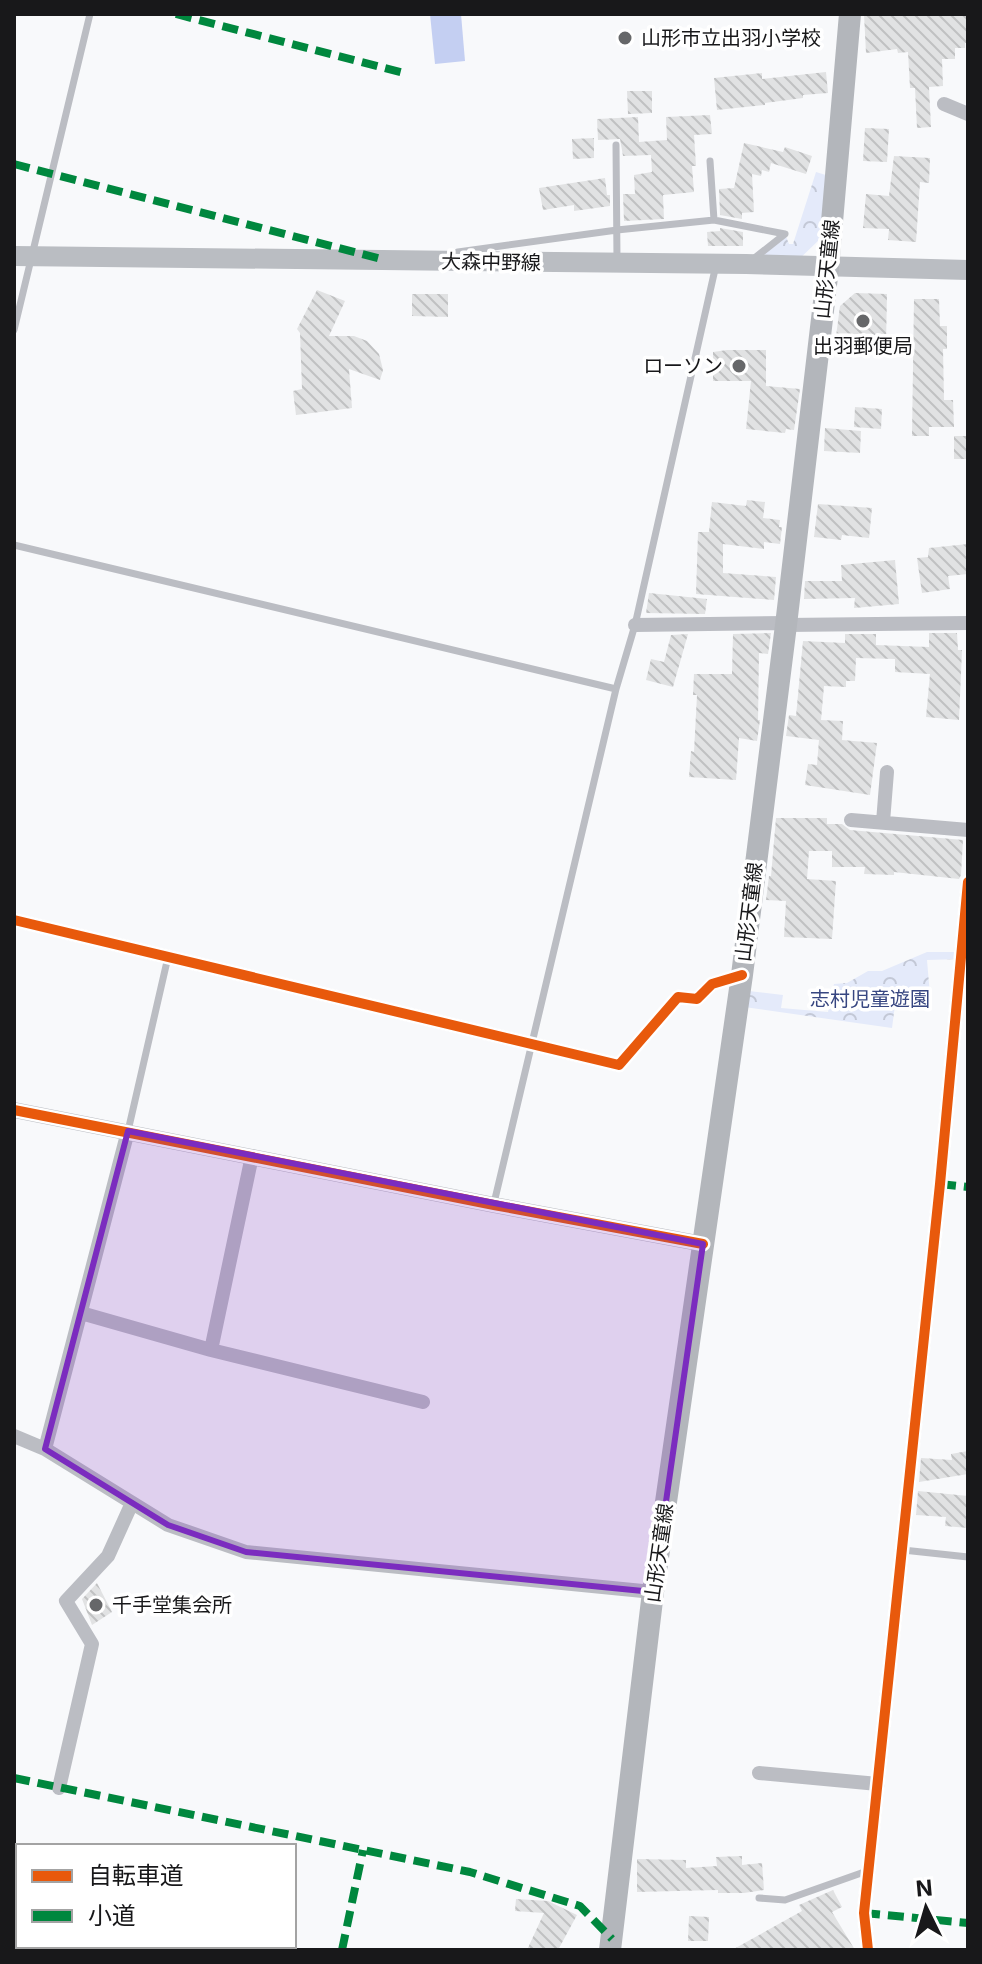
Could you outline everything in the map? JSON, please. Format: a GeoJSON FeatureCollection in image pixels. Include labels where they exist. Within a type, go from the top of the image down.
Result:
{"type":"FeatureCollection","features":[{"type":"Feature","properties":{"kind":"main road","name":"山形天童線"},"geometry":{"type":"LineString","coordinates":[[610,1950],[653,1592],[742,975],[786,624],[828,268],[850,14]]}},
{"type":"Feature","properties":{"kind":"main road","name":"大森中野線"},"geometry":{"type":"LineString","coordinates":[[23,256],[746,264],[968,270]]}},
{"type":"Feature","properties":{"kind":"street"},"geometry":{"type":"LineString","coordinates":[[944,104],[968,114]]}},
{"type":"Feature","properties":{"kind":"street"},"geometry":{"type":"LineString","coordinates":[[635,625],[968,623]]}},
{"type":"Feature","properties":{"kind":"street"},"geometry":{"type":"LineString","coordinates":[[883,822],[887,772]]}},
{"type":"Feature","properties":{"kind":"street"},"geometry":{"type":"LineString","coordinates":[[851,820],[968,830]]}},
{"type":"Feature","properties":{"kind":"street"},"geometry":{"type":"LineString","coordinates":[[868,1950],[864,1913],[868,1870],[940,1184],[968,882]]}},
{"type":"Feature","properties":{"kind":"street"},"geometry":{"type":"LineString","coordinates":[[14,920],[619,1065],[678,997],[697,999],[712,984],[742,975]]}},
{"type":"Feature","properties":{"kind":"street"},"geometry":{"type":"LineString","coordinates":[[14,1110],[703,1244]]}},
{"type":"Feature","properties":{"kind":"street"},"geometry":{"type":"LineString","coordinates":[[45,1449],[128,1131]]}},
{"type":"Feature","properties":{"kind":"street"},"geometry":{"type":"LineString","coordinates":[[211,1350],[252,1156]]}},
{"type":"Feature","properties":{"kind":"street"},"geometry":{"type":"LineString","coordinates":[[81,1313],[211,1350],[423,1402]]}},
{"type":"Feature","properties":{"kind":"street"},"geometry":{"type":"LineString","coordinates":[[14,1436],[45,1449],[168,1525],[246,1552],[653,1592]]}},
{"type":"Feature","properties":{"kind":"street"},"geometry":{"type":"LineString","coordinates":[[59,1788],[92,1644],[66,1601],[108,1556],[132,1503]]}},
{"type":"Feature","properties":{"kind":"street"},"geometry":{"type":"LineString","coordinates":[[759,1773],[878,1784]]}},
{"type":"Feature","properties":{"kind":"lane"},"geometry":{"type":"LineString","coordinates":[[14,330],[23,256],[90,14]]}},
{"type":"Feature","properties":{"kind":"lane"},"geometry":{"type":"LineString","coordinates":[[616,145],[617,263]]}},
{"type":"Feature","properties":{"kind":"lane"},"geometry":{"type":"LineString","coordinates":[[710,161],[714,220]]}},
{"type":"Feature","properties":{"kind":"lane"},"geometry":{"type":"LineString","coordinates":[[404,260],[617,230],[714,220],[785,234],[746,264]]}},
{"type":"Feature","properties":{"kind":"lane"},"geometry":{"type":"LineString","coordinates":[[494,1205],[616,689],[635,625],[716,264]]}},
{"type":"Feature","properties":{"kind":"lane"},"geometry":{"type":"LineString","coordinates":[[14,545],[616,689]]}},
{"type":"Feature","properties":{"kind":"lane"},"geometry":{"type":"LineString","coordinates":[[128,1131],[168,957]]}},
{"type":"Feature","properties":{"kind":"lane"},"geometry":{"type":"LineString","coordinates":[[901,1550],[968,1557]]}},
{"type":"Feature","properties":{"kind":"lane"},"geometry":{"type":"LineString","coordinates":[[759,1898],[785,1900],[868,1870]]}},
{"type":"Feature","properties":{"kind":"highlighted area"},"geometry":{"type":"Polygon","coordinates":[[[128,1131],[703,1244],[653,1592],[246,1552],[168,1525],[45,1449],[128,1131]]]}},
{"type":"Feature","properties":{"kind":"green space"},"geometry":{"type":"Polygon","coordinates":[[[816,172],[829,176],[819,240],[792,266],[746,264],[785,234],[789,244],[793,244],[816,172]]]}},
{"type":"Feature","properties":{"kind":"green space","name":"志村児童遊園"},"geometry":{"type":"Polygon","coordinates":[[[927,952],[962,952],[961,959],[927,960],[931,1007],[895,1005],[892,1028],[737,1006],[740,990],[783,995],[781,1008],[828,1012],[834,984],[847,983],[868,971],[882,971],[927,952]]]}},
{"type":"Feature","properties":{"kind":"water"},"geometry":{"type":"Polygon","coordinates":[[[430,14],[461,14],[465,61],[435,64],[430,14]]]}},
{"type":"Feature","properties":{"kind":"building"},"geometry":{"type":"Polygon","coordinates":[[[864,14],[968,14],[968,43],[965,43],[965,48],[955,48],[955,59],[942,59],[943,86],[929,87],[931,127],[917,128],[915,88],[910,88],[908,52],[898,53],[897,49],[866,53],[864,14]]]}},
{"type":"Feature","properties":{"kind":"building"},"geometry":{"type":"Polygon","coordinates":[[[826,72],[828,93],[717,110],[714,78],[762,73],[762,79],[826,72]]]}},
{"type":"Feature","properties":{"kind":"building"},"geometry":{"type":"Polygon","coordinates":[[[627,91],[652,91],[652,113],[628,114],[627,91]]]}},
{"type":"Feature","properties":{"kind":"building"},"geometry":{"type":"Polygon","coordinates":[[[710,115],[712,134],[694,135],[694,192],[663,195],[664,219],[624,221],[623,194],[635,194],[634,175],[652,172],[651,155],[623,156],[620,139],[598,140],[597,119],[638,117],[639,142],[667,140],[666,117],[710,115]]]}},
{"type":"Feature","properties":{"kind":"building"},"geometry":{"type":"Polygon","coordinates":[[[865,128],[889,129],[887,162],[863,161],[865,128]]]}},
{"type":"Feature","properties":{"kind":"building"},"geometry":{"type":"Polygon","coordinates":[[[594,138],[594,158],[573,159],[572,139],[594,138]]]}},
{"type":"Feature","properties":{"kind":"building"},"geometry":{"type":"Polygon","coordinates":[[[744,143],[783,152],[785,147],[812,156],[806,174],[771,163],[769,172],[762,170],[761,176],[752,174],[754,212],[742,213],[742,219],[720,215],[719,189],[734,188],[744,143]]]}},
{"type":"Feature","properties":{"kind":"building"},"geometry":{"type":"Polygon","coordinates":[[[894,156],[930,158],[929,183],[920,182],[916,242],[888,240],[889,229],[863,228],[866,194],[889,196],[894,156]]]}},
{"type":"Feature","properties":{"kind":"building"},"geometry":{"type":"Polygon","coordinates":[[[605,178],[610,206],[574,211],[574,205],[543,210],[539,188],[605,178]]]}},
{"type":"Feature","properties":{"kind":"building"},"geometry":{"type":"Polygon","coordinates":[[[720,228],[743,232],[743,246],[708,246],[707,232],[720,231],[720,228]]]}},
{"type":"Feature","properties":{"kind":"building"},"geometry":{"type":"Polygon","coordinates":[[[317,290],[345,301],[329,336],[354,336],[367,341],[379,354],[383,370],[380,380],[349,369],[352,408],[296,415],[293,391],[302,389],[300,333],[297,329],[317,290]]]}},
{"type":"Feature","properties":{"kind":"building"},"geometry":{"type":"Polygon","coordinates":[[[855,293],[887,294],[886,344],[854,348],[852,343],[835,344],[840,306],[855,293]]]}},
{"type":"Feature","properties":{"kind":"building"},"geometry":{"type":"Polygon","coordinates":[[[412,294],[448,294],[448,317],[412,316],[412,294]]]}},
{"type":"Feature","properties":{"kind":"building"},"geometry":{"type":"Polygon","coordinates":[[[914,299],[939,299],[940,326],[947,326],[947,349],[943,349],[944,400],[953,400],[954,427],[929,427],[929,436],[912,436],[914,299]]]}},
{"type":"Feature","properties":{"kind":"building"},"geometry":{"type":"Polygon","coordinates":[[[766,350],[766,386],[800,389],[794,430],[786,429],[785,433],[746,429],[751,381],[713,381],[713,352],[766,350]]]}},
{"type":"Feature","properties":{"kind":"building"},"geometry":{"type":"Polygon","coordinates":[[[855,407],[882,409],[881,429],[854,427],[855,407]]]}},
{"type":"Feature","properties":{"kind":"building"},"geometry":{"type":"Polygon","coordinates":[[[825,428],[861,431],[860,453],[824,451],[825,428]]]}},
{"type":"Feature","properties":{"kind":"building"},"geometry":{"type":"Polygon","coordinates":[[[954,436],[968,436],[968,459],[954,459],[954,436]]]}},
{"type":"Feature","properties":{"kind":"building"},"geometry":{"type":"Polygon","coordinates":[[[747,500],[765,502],[763,518],[780,520],[780,544],[764,542],[764,549],[723,544],[723,573],[776,577],[774,600],[696,594],[698,532],[709,532],[712,502],[746,506],[747,500]]]}},
{"type":"Feature","properties":{"kind":"building"},"geometry":{"type":"Polygon","coordinates":[[[818,504],[872,508],[869,538],[842,535],[841,540],[814,537],[818,504]]]}},
{"type":"Feature","properties":{"kind":"building"},"geometry":{"type":"Polygon","coordinates":[[[968,544],[968,574],[948,576],[950,589],[922,593],[917,558],[928,557],[929,548],[968,544]]]}},
{"type":"Feature","properties":{"kind":"building"},"geometry":{"type":"Polygon","coordinates":[[[895,560],[899,604],[854,608],[855,598],[804,599],[805,581],[842,581],[841,565],[895,560]]]}},
{"type":"Feature","properties":{"kind":"building"},"geometry":{"type":"Polygon","coordinates":[[[649,593],[707,599],[705,614],[646,613],[649,593]]]}},
{"type":"Feature","properties":{"kind":"building"},"geometry":{"type":"Polygon","coordinates":[[[771,633],[768,654],[759,653],[760,720],[757,741],[739,738],[736,780],[689,777],[691,751],[694,752],[697,695],[693,695],[694,674],[732,674],[733,634],[771,633]]]}},
{"type":"Feature","properties":{"kind":"building"},"geometry":{"type":"Polygon","coordinates":[[[929,633],[957,633],[958,650],[962,650],[959,720],[926,717],[930,674],[895,672],[895,659],[856,658],[855,681],[846,681],[846,687],[824,686],[821,720],[843,721],[842,740],[877,743],[870,795],[805,785],[808,764],[817,765],[819,740],[786,736],[789,715],[796,716],[803,641],[845,643],[845,634],[876,634],[876,645],[929,647],[929,633]]]}},
{"type":"Feature","properties":{"kind":"building"},"geometry":{"type":"Polygon","coordinates":[[[688,634],[673,687],[646,680],[651,659],[664,662],[671,635],[688,634]]]}},
{"type":"Feature","properties":{"kind":"building"},"geometry":{"type":"Polygon","coordinates":[[[776,818],[827,818],[827,824],[842,824],[850,830],[963,840],[961,875],[959,879],[894,872],[894,875],[864,874],[865,867],[832,867],[832,851],[809,851],[807,879],[836,881],[832,939],[784,937],[786,901],[766,900],[776,818]]]}},
{"type":"Feature","properties":{"kind":"building"},"geometry":{"type":"Polygon","coordinates":[[[968,1451],[968,1474],[919,1482],[921,1458],[952,1460],[951,1454],[968,1451]]]}},
{"type":"Feature","properties":{"kind":"building"},"geometry":{"type":"Polygon","coordinates":[[[918,1491],[968,1496],[968,1528],[945,1526],[946,1517],[916,1515],[918,1491]]]}},
{"type":"Feature","properties":{"kind":"building","name":"千手堂集会所"},"geometry":{"type":"Polygon","coordinates":[[[97,1583],[112,1612],[92,1625],[82,1599],[97,1583]]]}},
{"type":"Feature","properties":{"kind":"building"},"geometry":{"type":"Polygon","coordinates":[[[742,1856],[742,1865],[762,1863],[764,1890],[744,1893],[718,1893],[718,1890],[637,1892],[637,1859],[686,1860],[686,1868],[717,1866],[716,1857],[742,1856]]]}},
{"type":"Feature","properties":{"kind":"building"},"geometry":{"type":"Polygon","coordinates":[[[833,1890],[842,1907],[832,1912],[855,1950],[732,1950],[802,1911],[799,1905],[833,1890]]]}},
{"type":"Feature","properties":{"kind":"building"},"geometry":{"type":"Polygon","coordinates":[[[516,1899],[548,1901],[577,1915],[558,1950],[527,1950],[544,1913],[515,1911],[516,1899]]]}},
{"type":"Feature","properties":{"kind":"building"},"geometry":{"type":"Polygon","coordinates":[[[689,1916],[709,1917],[708,1941],[688,1941],[689,1916]]]}},
{"type":"Feature","properties":{"kind":"marked path"},"geometry":{"type":"LineString","coordinates":[[176,14],[408,74]]}},
{"type":"Feature","properties":{"kind":"marked path"},"geometry":{"type":"LineString","coordinates":[[14,164],[381,259]]}},
{"type":"Feature","properties":{"kind":"marked path"},"geometry":{"type":"LineString","coordinates":[[940,1184],[968,1187]]}},
{"type":"Feature","properties":{"kind":"marked path"},"geometry":{"type":"LineString","coordinates":[[14,1778],[470,1872],[580,1906],[612,1939]]}},
{"type":"Feature","properties":{"kind":"marked path"},"geometry":{"type":"LineString","coordinates":[[342,1950],[363,1850]]}},
{"type":"Feature","properties":{"kind":"marked path"},"geometry":{"type":"LineString","coordinates":[[864,1913],[968,1923]]}},
{"type":"Feature","properties":{"kind":"cycle path"},"geometry":{"type":"LineString","coordinates":[[868,1950],[864,1913],[940,1184],[968,882]]}},
{"type":"Feature","properties":{"kind":"cycle path"},"geometry":{"type":"LineString","coordinates":[[14,920],[619,1065],[678,997],[697,999],[712,984],[742,975]]}},
{"type":"Feature","properties":{"kind":"cycle path"},"geometry":{"type":"LineString","coordinates":[[14,1110],[703,1244]]}},
{"type":"Feature","properties":{"kind":"place","name":"山形市立出羽小学校"},"geometry":{"type":"Point","coordinates":[625,38]}},
{"type":"Feature","properties":{"kind":"place","name":"出羽郵便局"},"geometry":{"type":"Point","coordinates":[863,321]}},
{"type":"Feature","properties":{"kind":"place","name":"ローソン"},"geometry":{"type":"Point","coordinates":[739,366]}},
{"type":"Feature","properties":{"kind":"place","name":"千手堂集会所"},"geometry":{"type":"Point","coordinates":[96,1605]}}]}
